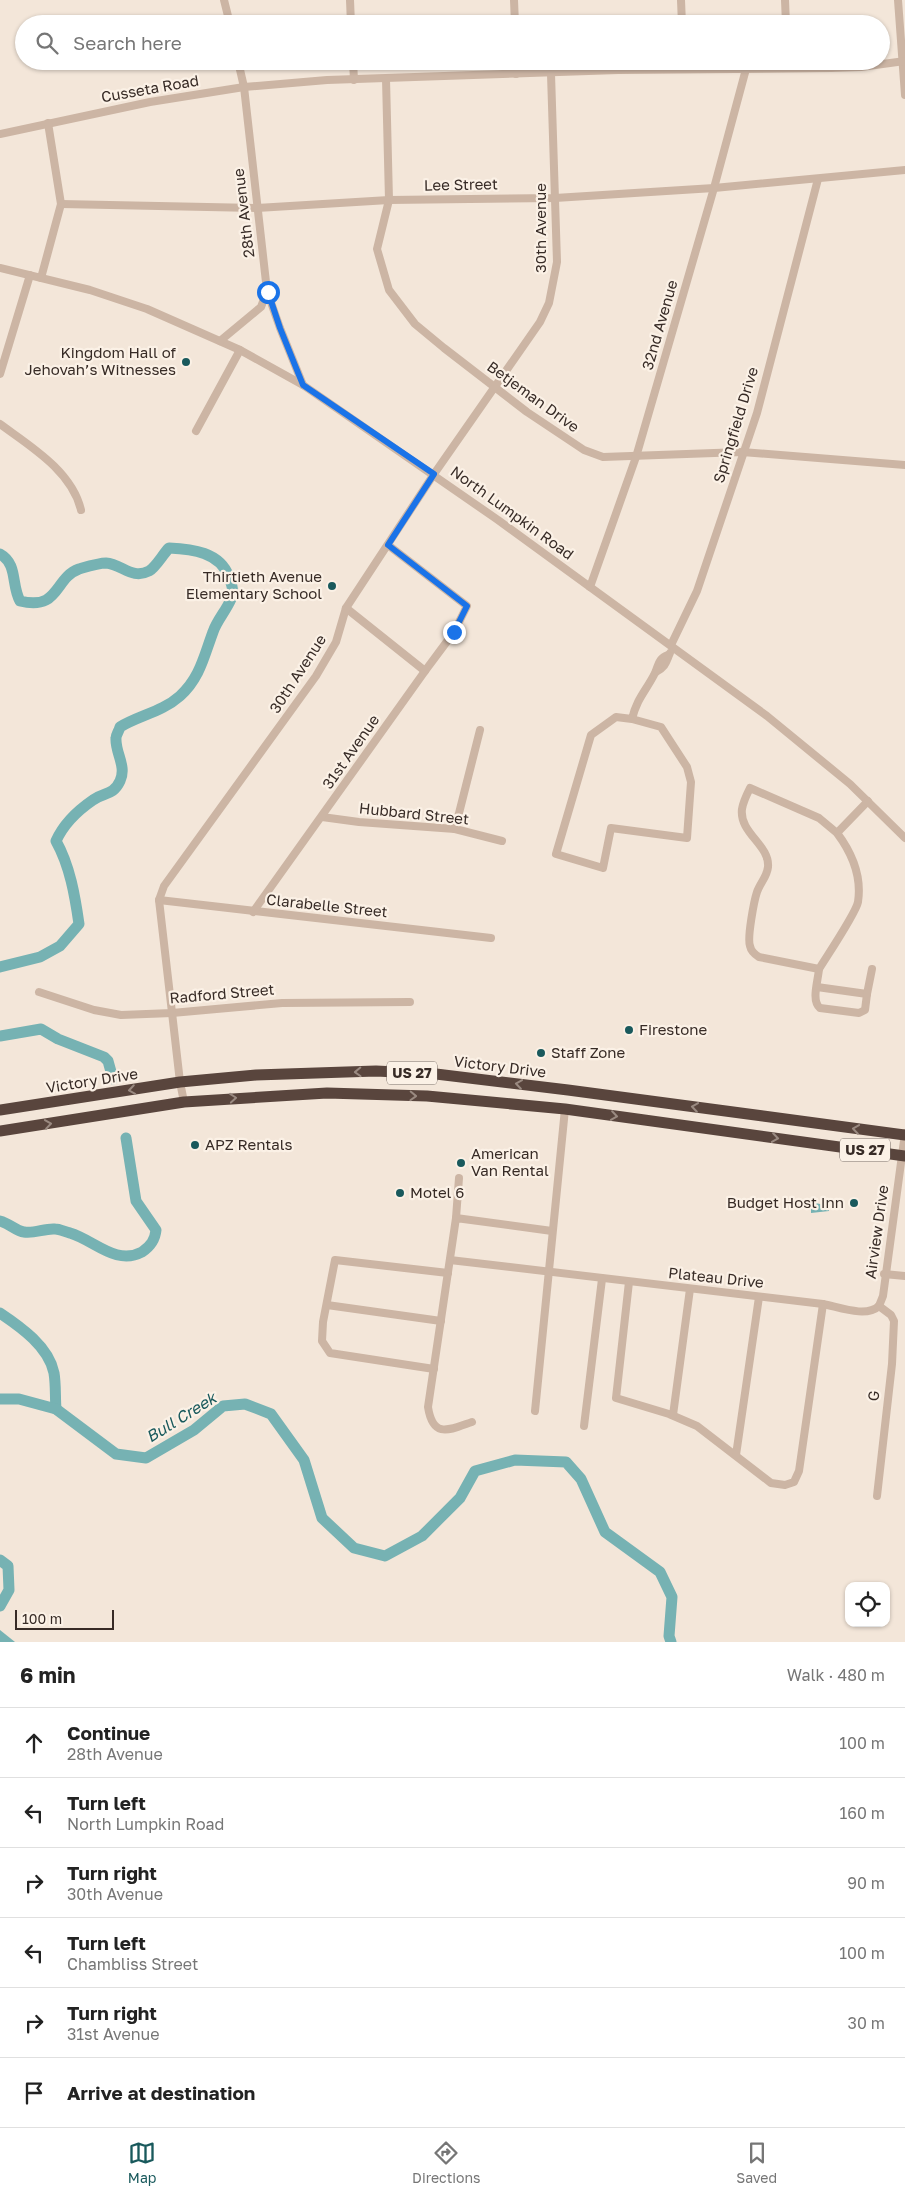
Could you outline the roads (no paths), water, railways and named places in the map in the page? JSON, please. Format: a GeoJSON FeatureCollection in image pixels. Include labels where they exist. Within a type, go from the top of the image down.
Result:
{"type":"FeatureCollection","features":[{"type":"Feature","properties":{"kind":"highway","name":"Victory Drive"},"geometry":{"type":"LineString","coordinates":[[0,1110],[180,1082],[256,1075],[376,1071],[436,1074],[905,1135]]}},
{"type":"Feature","properties":{"kind":"highway"},"geometry":{"type":"LineString","coordinates":[[565,1109],[568,1090]]}},
{"type":"Feature","properties":{"kind":"highway","name":"US 27"},"geometry":{"type":"LineString","coordinates":[[0,1132],[184,1102],[327,1092],[427,1096],[565,1109],[903,1155]]}},
{"type":"Feature","properties":{"kind":"street"},"geometry":{"type":"LineString","coordinates":[[224,0],[228,15]]}},
{"type":"Feature","properties":{"kind":"street"},"geometry":{"type":"LineString","coordinates":[[350,0],[351,15]]}},
{"type":"Feature","properties":{"kind":"street"},"geometry":{"type":"LineString","coordinates":[[514,0],[515,15]]}},
{"type":"Feature","properties":{"kind":"street"},"geometry":{"type":"LineString","coordinates":[[682,0],[682,15]]}},
{"type":"Feature","properties":{"kind":"street"},"geometry":{"type":"LineString","coordinates":[[785,0],[786,15]]}},
{"type":"Feature","properties":{"kind":"street"},"geometry":{"type":"LineString","coordinates":[[898,0],[905,95]]}},
{"type":"Feature","properties":{"kind":"street","name":"Cusseta Road"},"geometry":{"type":"LineString","coordinates":[[890,64],[903,62]]}},
{"type":"Feature","properties":{"kind":"street","name":"28th Avenue"},"geometry":{"type":"LineString","coordinates":[[240,70],[244,87],[268,292],[303,385]]}},
{"type":"Feature","properties":{"kind":"street"},"geometry":{"type":"LineString","coordinates":[[353,70],[354,80]]}},
{"type":"Feature","properties":{"kind":"street","name":"Cusseta Road"},"geometry":{"type":"LineString","coordinates":[[0,134],[150,102],[244,87],[354,80],[551,74],[610,70]]}},
{"type":"Feature","properties":{"kind":"street","name":"32nd Avenue"},"geometry":{"type":"LineString","coordinates":[[590,587],[636,457],[714,188],[746,70]]}},
{"type":"Feature","properties":{"kind":"street","name":"30th Avenue"},"geometry":{"type":"LineString","coordinates":[[159,900],[164,886],[316,676],[336,642],[346,608],[434,474],[540,322],[549,303],[557,262],[551,74]]}},
{"type":"Feature","properties":{"kind":"street","name":"Betjeman Drive"},"geometry":{"type":"LineString","coordinates":[[386,79],[389,200],[377,250],[389,290],[415,324],[527,412],[584,450],[603,456],[636,457],[742,452],[905,465]]}},
{"type":"Feature","properties":{"kind":"street"},"geometry":{"type":"LineString","coordinates":[[42,278],[61,204],[48,123]]}},
{"type":"Feature","properties":{"kind":"street","name":"Lee Street"},"geometry":{"type":"LineString","coordinates":[[61,204],[257,208],[389,200],[555,198],[714,188],[905,170]]}},
{"type":"Feature","properties":{"kind":"street","name":"Springfield Drive"},"geometry":{"type":"LineString","coordinates":[[632,719],[643,690],[656,672],[657,665],[662,658],[668,655],[673,646],[697,591],[742,452],[757,413],[818,179]]}},
{"type":"Feature","properties":{"kind":"street","name":"North Lumpkin Road"},"geometry":{"type":"LineString","coordinates":[[0,268],[90,290],[147,309],[240,350],[303,385],[434,474],[768,716],[850,784],[905,838]]}},
{"type":"Feature","properties":{"kind":"street"},"geometry":{"type":"LineString","coordinates":[[0,374],[30,275]]}},
{"type":"Feature","properties":{"kind":"street"},"geometry":{"type":"LineString","coordinates":[[220,341],[261,307],[268,292]]}},
{"type":"Feature","properties":{"kind":"street"},"geometry":{"type":"LineString","coordinates":[[196,431],[240,350]]}},
{"type":"Feature","properties":{"kind":"street"},"geometry":{"type":"LineString","coordinates":[[0,424],[37,452],[59,472],[74,488],[81,510]]}},
{"type":"Feature","properties":{"kind":"street","name":"31st Avenue"},"geometry":{"type":"LineString","coordinates":[[253,912],[446,644],[467,606],[388,545]]}},
{"type":"Feature","properties":{"kind":"street"},"geometry":{"type":"LineString","coordinates":[[346,608],[425,671]]}},
{"type":"Feature","properties":{"kind":"street"},"geometry":{"type":"LineString","coordinates":[[616,716],[632,719],[661,727],[688,767],[691,782],[687,838],[612,828],[603,868],[556,854],[591,735],[616,716]]}},
{"type":"Feature","properties":{"kind":"street"},"geometry":{"type":"LineString","coordinates":[[454,829],[480,730]]}},
{"type":"Feature","properties":{"kind":"street"},"geometry":{"type":"LineString","coordinates":[[819,970],[759,957],[750,948],[749,942],[757,892],[766,878],[768,867],[767,858],[743,824],[742,807],[750,788],[819,818],[837,833],[854,858],[858,880],[858,903],[819,970],[815,1002],[820,1008],[859,1013],[865,1010],[872,969]]}},
{"type":"Feature","properties":{"kind":"street"},"geometry":{"type":"LineString","coordinates":[[837,833],[868,801]]}},
{"type":"Feature","properties":{"kind":"street","name":"Hubbard Street"},"geometry":{"type":"LineString","coordinates":[[322,817],[359,822],[454,829],[502,841]]}},
{"type":"Feature","properties":{"kind":"street"},"geometry":{"type":"LineString","coordinates":[[159,900],[180,1082],[184,1102]]}},
{"type":"Feature","properties":{"kind":"street","name":"Clarabelle Street"},"geometry":{"type":"LineString","coordinates":[[159,900],[491,938]]}},
{"type":"Feature","properties":{"kind":"street"},"geometry":{"type":"LineString","coordinates":[[817,987],[867,994]]}},
{"type":"Feature","properties":{"kind":"street","name":"Radford Street"},"geometry":{"type":"LineString","coordinates":[[39,992],[94,1010],[120,1015],[172,1013],[282,1003],[410,1002]]}},
{"type":"Feature","properties":{"kind":"street"},"geometry":{"type":"LineString","coordinates":[[535,1411],[565,1109]]}},
{"type":"Feature","properties":{"kind":"street","name":"Airview Drive"},"geometry":{"type":"LineString","coordinates":[[879,1306],[883,1296],[884,1274],[903,1155],[905,1131]]}},
{"type":"Feature","properties":{"kind":"street"},"geometry":{"type":"LineString","coordinates":[[460,1178],[456,1218],[428,1407],[430,1421],[438,1428],[446,1431],[472,1422]]}},
{"type":"Feature","properties":{"kind":"street"},"geometry":{"type":"LineString","coordinates":[[456,1218],[552,1231]]}},
{"type":"Feature","properties":{"kind":"street"},"geometry":{"type":"LineString","coordinates":[[434,1369],[330,1353],[322,1341],[327,1305],[336,1260],[448,1273]]}},
{"type":"Feature","properties":{"kind":"street","name":"Plateau Drive"},"geometry":{"type":"LineString","coordinates":[[450,1260],[823,1304],[864,1311],[874,1310],[879,1306]]}},
{"type":"Feature","properties":{"kind":"street"},"geometry":{"type":"LineString","coordinates":[[884,1274],[905,1276]]}},
{"type":"Feature","properties":{"kind":"street"},"geometry":{"type":"LineString","coordinates":[[584,1426],[602,1279]]}},
{"type":"Feature","properties":{"kind":"street"},"geometry":{"type":"LineString","coordinates":[[629,1282],[616,1398],[673,1415],[698,1426],[771,1483],[785,1485],[794,1482],[799,1471],[823,1304]]}},
{"type":"Feature","properties":{"kind":"street"},"geometry":{"type":"LineString","coordinates":[[673,1415],[690,1289]]}},
{"type":"Feature","properties":{"kind":"street"},"geometry":{"type":"LineString","coordinates":[[736,1455],[759,1297]]}},
{"type":"Feature","properties":{"kind":"street"},"geometry":{"type":"LineString","coordinates":[[327,1305],[441,1321]]}},
{"type":"Feature","properties":{"kind":"street","name":"G"},"geometry":{"type":"LineString","coordinates":[[876,1496],[892,1364],[894,1321],[891,1315],[879,1306]]}},
{"type":"Feature","properties":{"kind":"water"},"geometry":{"type":"Polygon","coordinates":[[[811,1202],[829,1206],[829,1211],[811,1213],[811,1202]]]}},
{"type":"Feature","properties":{"kind":"water"},"geometry":{"type":"Polygon","coordinates":[[[0,1630],[15,1642],[0,1642],[0,1630]]]}},
{"type":"Feature","properties":{"kind":"waterway"},"geometry":{"type":"LineString","coordinates":[[0,554],[6,558],[12,569],[20,601],[33,603],[50,598],[65,579],[79,569],[106,563],[132,573],[143,573],[152,569],[169,548],[187,549],[212,557],[225,569],[232,585],[231,599],[215,628],[201,666],[192,682],[173,701],[120,727],[116,738],[122,765],[120,781],[114,789],[87,804],[76,813],[67,823],[56,841],[74,892],[79,924],[60,946],[40,957],[0,967]]}},
{"type":"Feature","properties":{"kind":"waterway"},"geometry":{"type":"LineString","coordinates":[[0,1036],[41,1029],[58,1039],[104,1057],[108,1061],[113,1079]]}},
{"type":"Feature","properties":{"kind":"waterway"},"geometry":{"type":"LineString","coordinates":[[0,1221],[24,1232],[51,1229],[61,1230],[79,1236],[114,1254],[123,1256],[142,1252],[152,1242],[156,1230],[136,1201],[126,1138]]}},
{"type":"Feature","properties":{"kind":"waterway"},"geometry":{"type":"LineString","coordinates":[[0,1313],[33,1338],[46,1355],[54,1373],[56,1409]]}},
{"type":"Feature","properties":{"kind":"waterway","name":"Bull Creek"},"geometry":{"type":"LineString","coordinates":[[0,1399],[19,1399],[56,1409],[116,1454],[146,1458],[194,1430],[223,1406],[245,1404],[271,1414],[304,1460],[322,1518],[354,1548],[385,1556],[422,1536],[460,1498],[475,1471],[515,1460],[566,1462],[581,1479],[605,1532],[660,1572],[672,1597],[669,1636],[671,1642]]}},
{"type":"Feature","properties":{"kind":"waterway","name":"Bull Creek"},"geometry":{"type":"LineString","coordinates":[[0,1560],[8,1566],[9,1590],[0,1606]]}},
{"type":"Feature","properties":{"kind":"place","name":"Kingdom Hall of Jehovah’s Witnesses"},"geometry":{"type":"Point","coordinates":[186,362]}},
{"type":"Feature","properties":{"kind":"place","name":"Thirtieth Avenue Elementary School"},"geometry":{"type":"Point","coordinates":[332,586]}},
{"type":"Feature","properties":{"kind":"place","name":"Firestone"},"geometry":{"type":"Point","coordinates":[629,1030]}},
{"type":"Feature","properties":{"kind":"place","name":"Staff Zone"},"geometry":{"type":"Point","coordinates":[541,1053]}},
{"type":"Feature","properties":{"kind":"place","name":"APZ Rentals"},"geometry":{"type":"Point","coordinates":[195,1145]}},
{"type":"Feature","properties":{"kind":"place","name":"American Van Rental"},"geometry":{"type":"Point","coordinates":[461,1163]}},
{"type":"Feature","properties":{"kind":"place","name":"Motel 6"},"geometry":{"type":"Point","coordinates":[400,1193]}},
{"type":"Feature","properties":{"kind":"place","name":"Budget Host Inn"},"geometry":{"type":"Point","coordinates":[854,1203]}}]}
